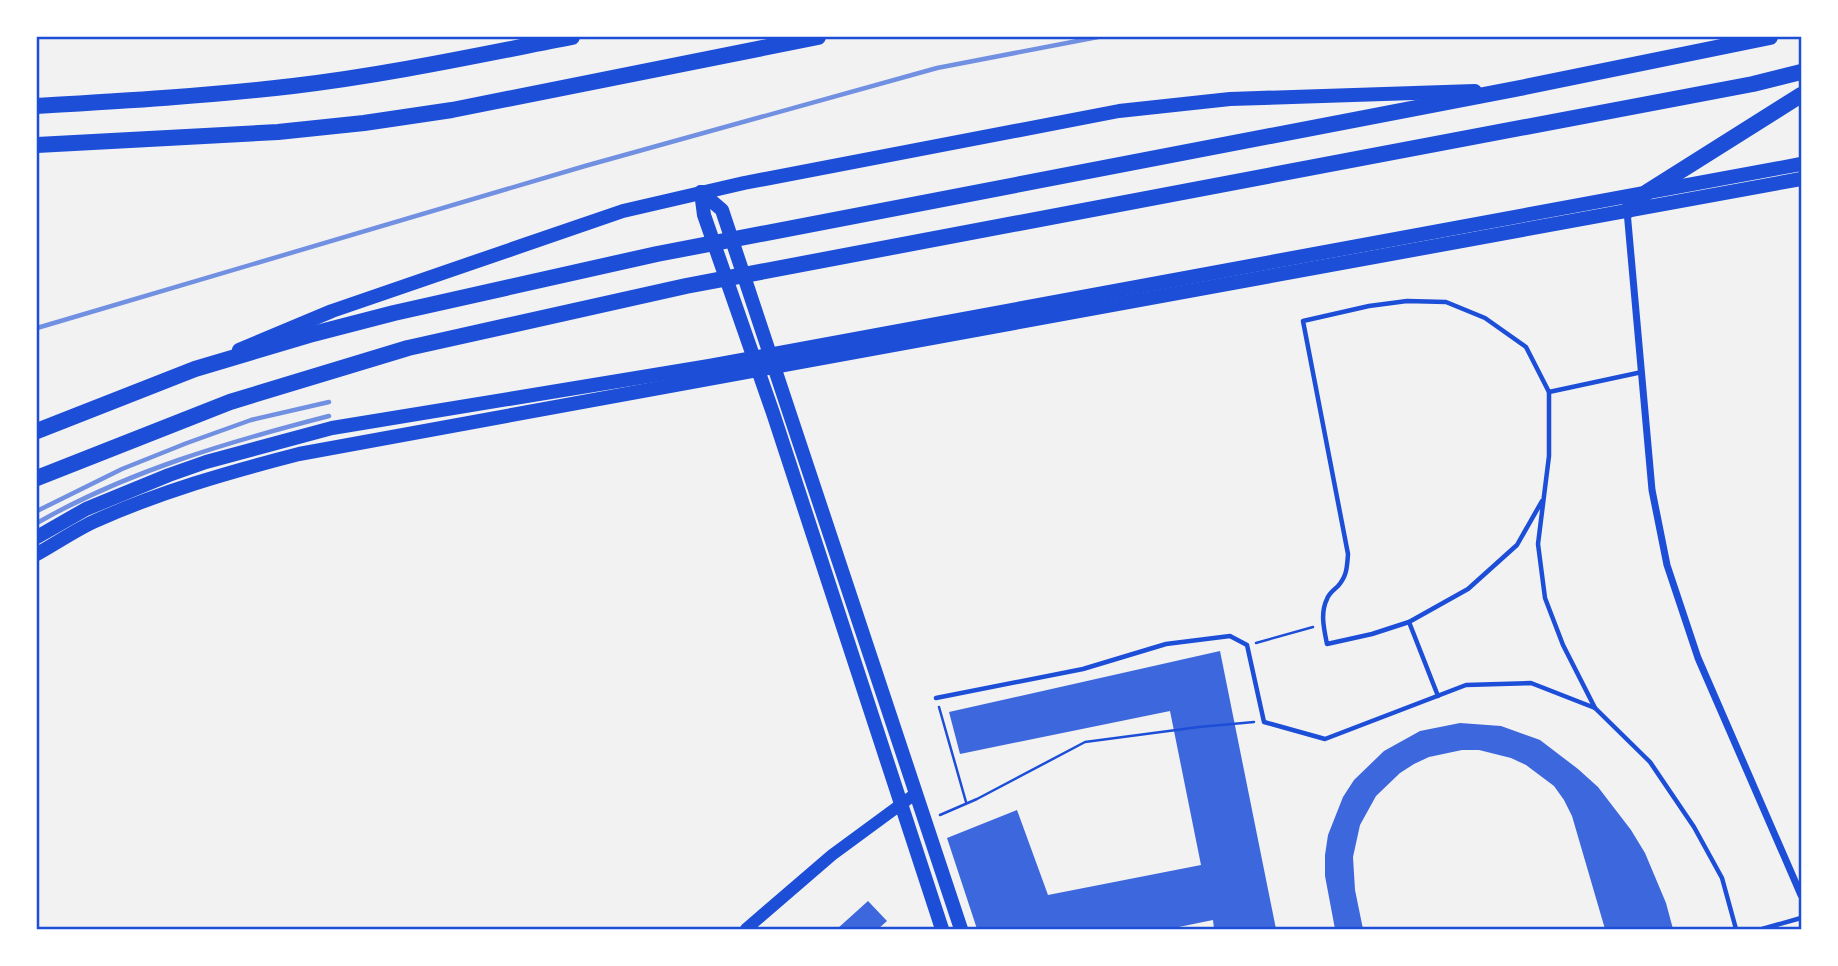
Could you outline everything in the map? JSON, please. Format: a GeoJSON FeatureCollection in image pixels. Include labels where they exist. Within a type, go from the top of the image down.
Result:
{"type":"FeatureCollection","features":[{"type":"Feature","properties":{"kind":"main road"},"geometry":{"type":"LineString","coordinates":[[37,106],[294,86],[397,71],[572,37]]}},
{"type":"Feature","properties":{"kind":"main road"},"geometry":{"type":"LineString","coordinates":[[37,145],[278,132],[364,123],[452,110],[818,37]]}},
{"type":"Feature","properties":{"kind":"main road"},"geometry":{"type":"LineString","coordinates":[[195,369],[394,313],[657,254],[1525,87],[1770,37]]}},
{"type":"Feature","properties":{"kind":"main road"},"geometry":{"type":"LineString","coordinates":[[37,478],[230,402],[408,348],[686,286],[1753,84],[1801,72]]}},
{"type":"Feature","properties":{"kind":"main road"},"geometry":{"type":"LineString","coordinates":[[37,431],[195,369],[332,310],[592,221],[656,202],[1106,114],[1172,104],[1230,99],[1433,93],[1525,87]]}},
{"type":"Feature","properties":{"kind":"main road"},"geometry":{"type":"LineString","coordinates":[[1627,211],[1647,192],[1801,95]]}},
{"type":"Feature","properties":{"kind":"main road"},"geometry":{"type":"LineString","coordinates":[[37,537],[86,509],[169,475],[206,462],[332,428],[756,364],[1801,164]]}},
{"type":"Feature","properties":{"kind":"main road"},"geometry":{"type":"LineString","coordinates":[[772,361],[1801,179]]}},
{"type":"Feature","properties":{"kind":"main road"},"geometry":{"type":"LineString","coordinates":[[701,192],[722,210],[961,929]]}},
{"type":"Feature","properties":{"kind":"main road"},"geometry":{"type":"LineString","coordinates":[[701,192],[704,215],[756,364],[942,929]]}},
{"type":"Feature","properties":{"kind":"main road"},"geometry":{"type":"LineString","coordinates":[[37,554],[92,523],[221,474],[299,454],[712,378],[756,364]]}},
{"type":"Feature","properties":{"kind":"street"},"geometry":{"type":"LineString","coordinates":[[1627,211],[1652,490],[1667,565],[1707,679],[1801,895]]}},
{"type":"Feature","properties":{"kind":"street"},"geometry":{"type":"LineString","coordinates":[[746,929],[832,855],[915,794]]}},
{"type":"Feature","properties":{"kind":"lane"},"geometry":{"type":"LineString","coordinates":[[1542,501],[1517,545],[1468,589],[1409,622],[1327,644],[1323,624],[1324,609],[1327,597],[1347,571],[1348,554],[1303,321],[1394,303],[1446,302],[1485,318],[1526,347],[1549,392],[1549,456],[1538,544],[1545,598],[1563,645],[1595,708],[1650,762],[1694,827],[1722,878],[1736,929]]}},
{"type":"Feature","properties":{"kind":"lane"},"geometry":{"type":"LineString","coordinates":[[1549,392],[1642,372]]}},
{"type":"Feature","properties":{"kind":"lane"},"geometry":{"type":"LineString","coordinates":[[1409,622],[1438,696]]}},
{"type":"Feature","properties":{"kind":"lane"},"geometry":{"type":"LineString","coordinates":[[936,698],[1083,668],[1166,644],[1230,636],[1247,645],[1264,722],[1325,740],[1466,685],[1531,683],[1595,708]]}},
{"type":"Feature","properties":{"kind":"lane"},"geometry":{"type":"LineString","coordinates":[[1762,929],[1801,918]]}},
{"type":"Feature","properties":{"kind":"path"},"geometry":{"type":"LineString","coordinates":[[1247,645],[1323,624]]}},
{"type":"Feature","properties":{"kind":"path"},"geometry":{"type":"LineString","coordinates":[[936,698],[966,803]]}},
{"type":"Feature","properties":{"kind":"path"},"geometry":{"type":"LineString","coordinates":[[924,821],[966,803],[1085,742],[1199,727],[1264,722]]}},
{"type":"Feature","properties":{"kind":"building"},"geometry":{"type":"Polygon","coordinates":[[[1220,651],[1276,929],[1214,929],[1213,920],[1169,929],[977,929],[947,838],[1017,810],[1048,895],[1201,865],[1170,711],[960,754],[949,712],[1220,651]]]}},
{"type":"Feature","properties":{"kind":"building"},"geometry":{"type":"Polygon","coordinates":[[[1460,723],[1501,726],[1540,740],[1598,787],[1645,853],[1666,903],[1673,929],[1605,929],[1572,816],[1554,786],[1526,765],[1511,758],[1479,750],[1462,750],[1429,757],[1414,764],[1400,773],[1376,796],[1360,825],[1353,857],[1355,890],[1363,929],[1335,929],[1325,876],[1325,855],[1328,835],[1343,797],[1354,780],[1384,751],[1420,731],[1460,723]]]}},
{"type":"Feature","properties":{"kind":"building"},"geometry":{"type":"Polygon","coordinates":[[[868,901],[887,921],[878,929],[837,929],[868,901]]]}},
{"type":"Feature","properties":{"kind":"railway"},"geometry":{"type":"LineString","coordinates":[[37,328],[585,166],[937,68],[1098,37]]}},
{"type":"Feature","properties":{"kind":"railway"},"geometry":{"type":"LineString","coordinates":[[37,511],[122,469],[187,443],[251,420],[329,402]]}},
{"type":"Feature","properties":{"kind":"railway"},"geometry":{"type":"LineString","coordinates":[[37,523],[143,473],[254,436],[329,416]]}}]}
